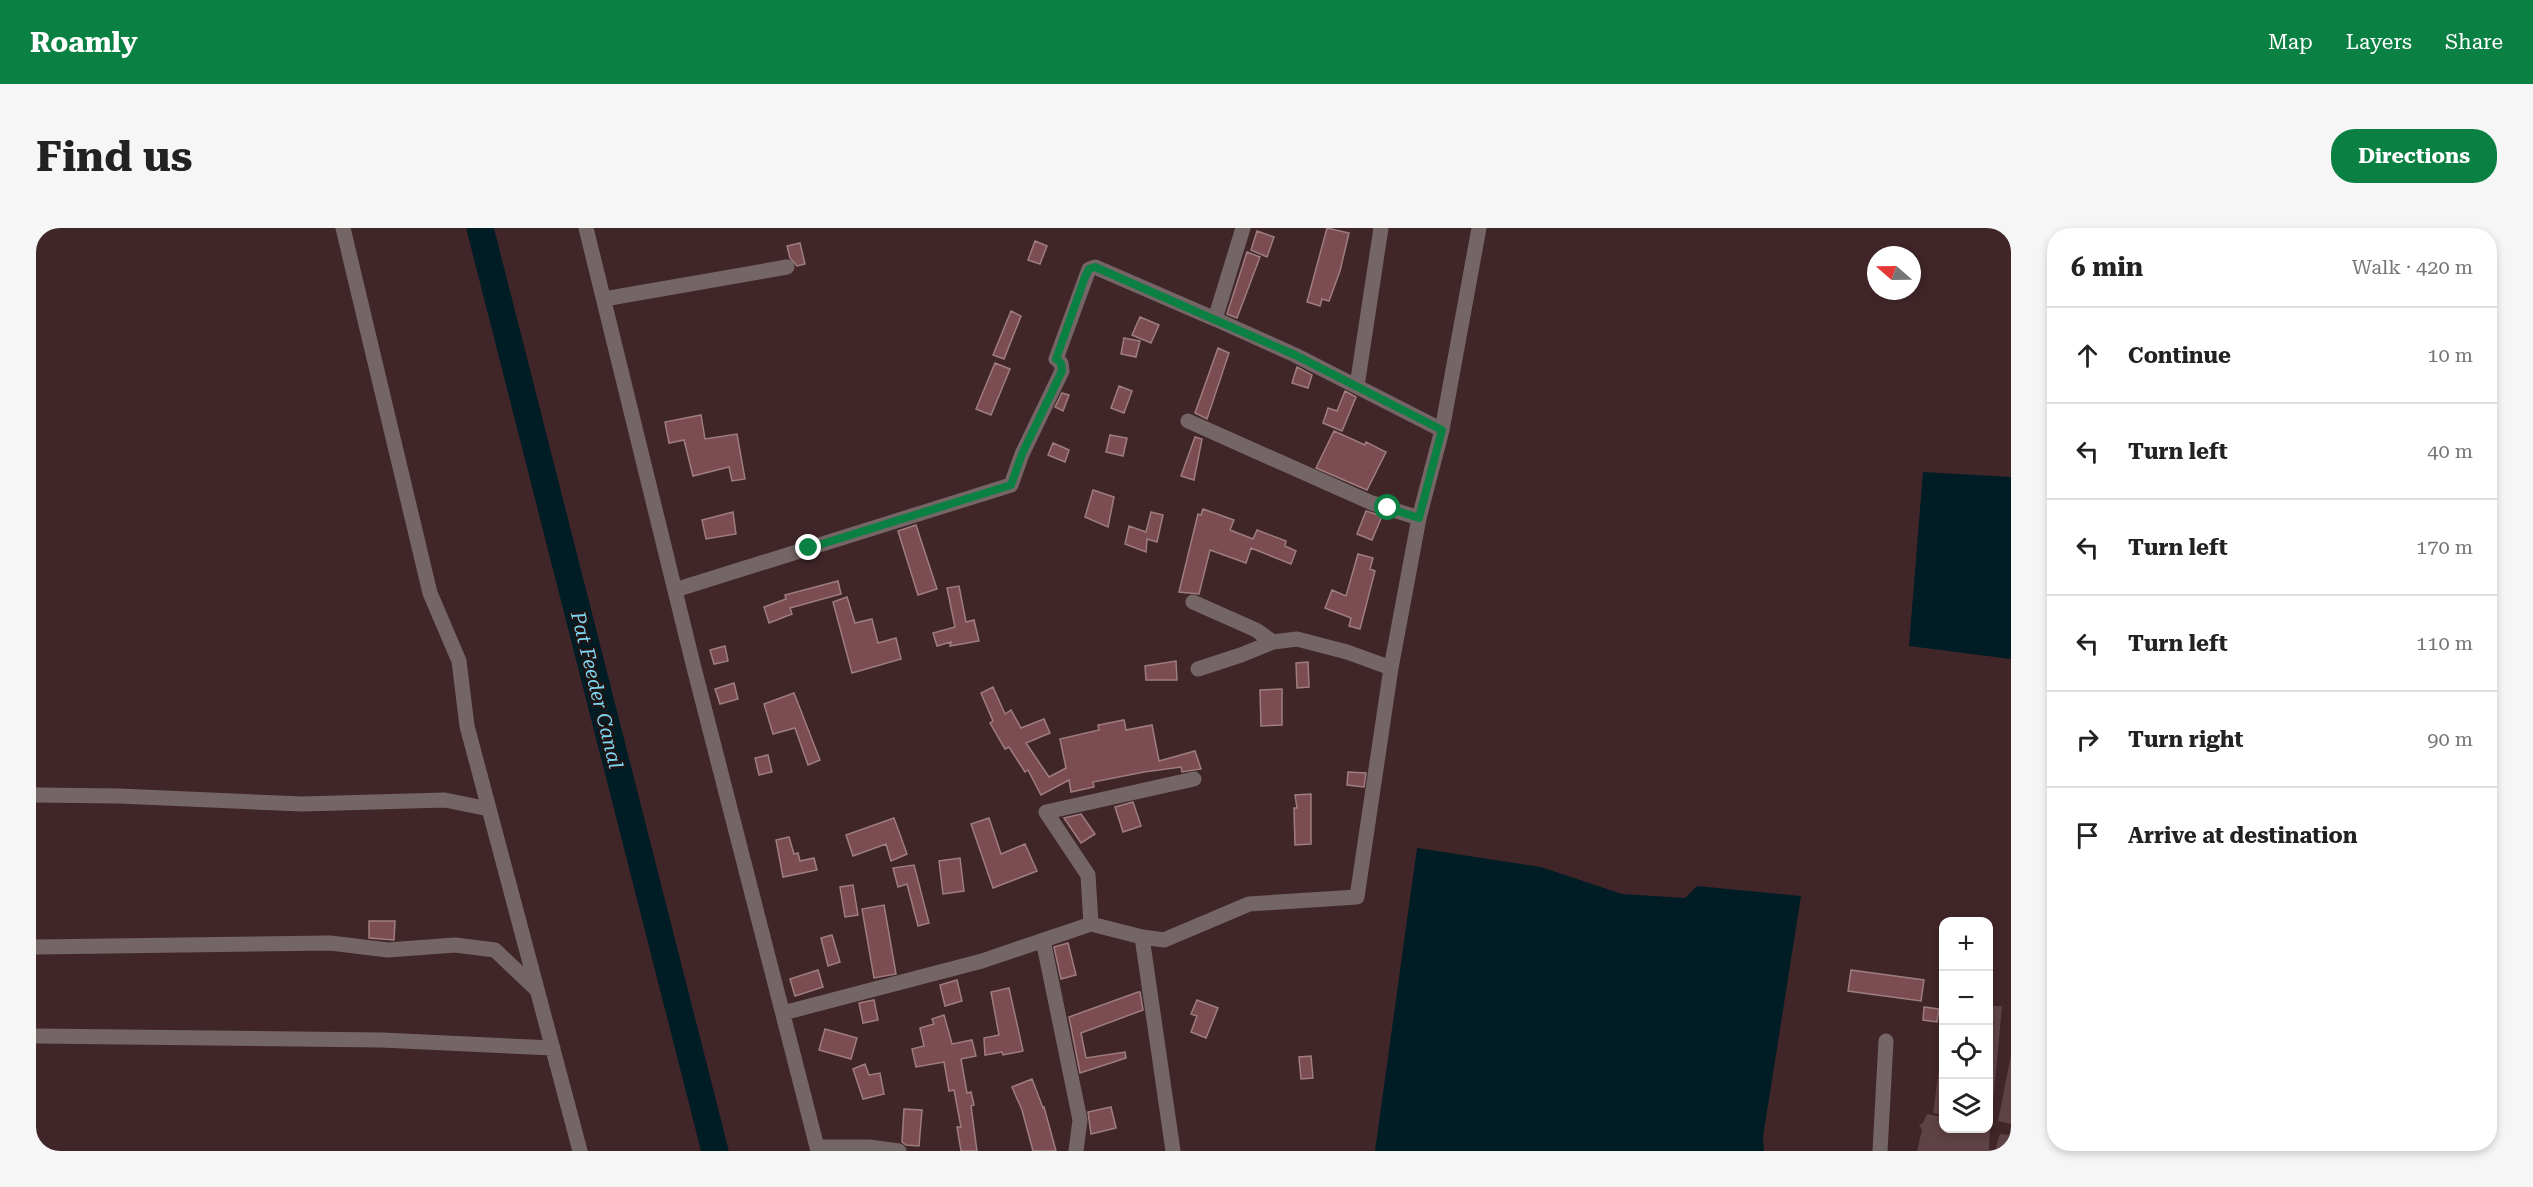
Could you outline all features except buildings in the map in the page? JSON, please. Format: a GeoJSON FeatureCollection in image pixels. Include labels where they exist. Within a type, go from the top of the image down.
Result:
{"type":"FeatureCollection","features":[{"type":"Feature","properties":{"kind":"street"},"geometry":{"type":"LineString","coordinates":[[343,228],[430,593],[459,661],[467,726],[580,1151]]}},
{"type":"Feature","properties":{"kind":"street"},"geometry":{"type":"LineString","coordinates":[[586,228],[675,590],[818,1149],[869,1147],[899,1151]]}},
{"type":"Feature","properties":{"kind":"street"},"geometry":{"type":"LineString","coordinates":[[1215,319],[1243,228]]}},
{"type":"Feature","properties":{"kind":"street"},"geometry":{"type":"LineString","coordinates":[[1357,386],[1381,228]]}},
{"type":"Feature","properties":{"kind":"street"},"geometry":{"type":"LineString","coordinates":[[783,1012],[982,961],[1091,924],[1164,940],[1249,904],[1357,897],[1391,668],[1419,518],[1442,430],[1479,228]]}},
{"type":"Feature","properties":{"kind":"street"},"geometry":{"type":"LineString","coordinates":[[604,299],[787,267]]}},
{"type":"Feature","properties":{"kind":"street"},"geometry":{"type":"LineString","coordinates":[[675,590],[1011,485],[1022,454],[1062,371],[1061,363],[1056,359],[1089,269],[1095,267],[1295,355],[1442,430]]}},
{"type":"Feature","properties":{"kind":"street"},"geometry":{"type":"LineString","coordinates":[[1188,421],[1362,499],[1419,518]]}},
{"type":"Feature","properties":{"kind":"street"},"geometry":{"type":"LineString","coordinates":[[1193,602],[1256,630],[1273,642]]}},
{"type":"Feature","properties":{"kind":"street"},"geometry":{"type":"LineString","coordinates":[[1198,669],[1241,656],[1273,642],[1297,639],[1347,652],[1391,668]]}},
{"type":"Feature","properties":{"kind":"street"},"geometry":{"type":"LineString","coordinates":[[1091,924],[1088,875],[1046,812],[1194,779]]}},
{"type":"Feature","properties":{"kind":"street"},"geometry":{"type":"LineString","coordinates":[[36,795],[119,796],[302,804],[445,800],[489,809]]}},
{"type":"Feature","properties":{"kind":"street"},"geometry":{"type":"LineString","coordinates":[[1142,937],[1173,1151]]}},
{"type":"Feature","properties":{"kind":"street"},"geometry":{"type":"LineString","coordinates":[[1043,940],[1080,1120],[1076,1151]]}},
{"type":"Feature","properties":{"kind":"street"},"geometry":{"type":"LineString","coordinates":[[36,947],[330,943],[388,950],[455,945],[495,950],[537,990]]}},
{"type":"Feature","properties":{"kind":"street"},"geometry":{"type":"LineString","coordinates":[[36,1035],[382,1040],[553,1048]]}},
{"type":"Feature","properties":{"kind":"street"},"geometry":{"type":"LineString","coordinates":[[1880,1151],[1886,1041]]}},
{"type":"Feature","properties":{"kind":"shaded area"},"geometry":{"type":"Polygon","coordinates":[[[1993,1006],[2002,1006],[1993,1103],[1993,1006]]]}},
{"type":"Feature","properties":{"kind":"shaded area"},"geometry":{"type":"Polygon","coordinates":[[[2011,1055],[2011,1124],[1998,1121],[2011,1055]]]}},
{"type":"Feature","properties":{"kind":"shaded area"},"geometry":{"type":"Polygon","coordinates":[[[1939,1069],[1939,1114],[1933,1113],[1939,1069]]]}},
{"type":"Feature","properties":{"kind":"shaded area"},"geometry":{"type":"Polygon","coordinates":[[[1927,1114],[1939,1116],[1939,1133],[1990,1133],[1989,1151],[1917,1151],[1922,1130],[1919,1125],[1923,1123],[1927,1114]]]}},
{"type":"Feature","properties":{"kind":"shaded area"},"geometry":{"type":"Polygon","coordinates":[[[2000,1134],[2011,1135],[2011,1151],[1995,1151],[2000,1134]]]}},
{"type":"Feature","properties":{"kind":"water"},"geometry":{"type":"Polygon","coordinates":[[[1923,472],[2011,477],[2011,659],[1909,646],[1923,472]]]}},
{"type":"Feature","properties":{"kind":"water"},"geometry":{"type":"Polygon","coordinates":[[[1417,848],[1541,867],[1622,894],[1685,898],[1697,886],[1801,896],[1763,1137],[1764,1151],[1375,1151],[1417,848]]]}},
{"type":"Feature","properties":{"kind":"waterway","name":"Pat Feeder Canal"},"geometry":{"type":"LineString","coordinates":[[480,228],[715,1151]]}},
{"type":"Feature","properties":{"kind":"route"},"geometry":{"type":"LineString","coordinates":[[809,548],[1011,485],[1022,454],[1062,371],[1061,363],[1056,359],[1085,277],[1089,269],[1095,267],[1295,355],[1442,430],[1419,518],[1388,508]]}}]}
